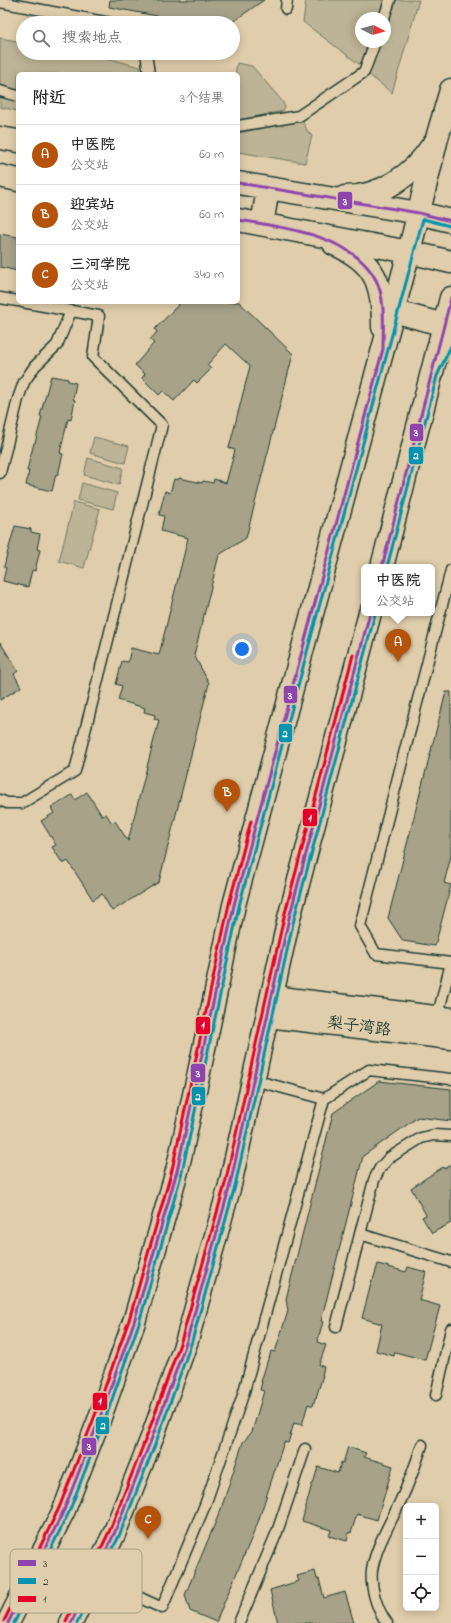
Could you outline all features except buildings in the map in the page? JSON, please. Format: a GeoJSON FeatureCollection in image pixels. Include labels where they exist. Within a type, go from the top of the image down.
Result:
{"type":"FeatureCollection","features":[{"type":"Feature","properties":{"kind":"main road"},"geometry":{"type":"LineString","coordinates":[[45,1549],[64,1510],[99,1420],[134,1322],[176,1171],[198,1077],[234,905],[418,214],[441,145],[451,90]]}},
{"type":"Feature","properties":{"kind":"main road"},"geometry":{"type":"LineString","coordinates":[[0,138],[16,141]]}},
{"type":"Feature","properties":{"kind":"main road"},"geometry":{"type":"LineString","coordinates":[[319,198],[354,197],[389,186],[412,170],[441,145]]}},
{"type":"Feature","properties":{"kind":"main road"},"geometry":{"type":"LineString","coordinates":[[0,176],[16,180]]}},
{"type":"Feature","properties":{"kind":"main road"},"geometry":{"type":"LineString","coordinates":[[240,183],[451,221]]}},
{"type":"Feature","properties":{"kind":"main road"},"geometry":{"type":"LineString","coordinates":[[262,224],[268,189]]}},
{"type":"Feature","properties":{"kind":"main road"},"geometry":{"type":"LineString","coordinates":[[240,220],[409,252],[451,262]]}},
{"type":"Feature","properties":{"kind":"main road"},"geometry":{"type":"LineString","coordinates":[[309,233],[338,246],[362,260],[372,273],[376,281],[383,312],[383,349]]}},
{"type":"Feature","properties":{"kind":"main road"},"geometry":{"type":"LineString","coordinates":[[383,564],[432,374],[448,330],[451,298]]}},
{"type":"Feature","properties":{"kind":"main road"},"geometry":{"type":"LineString","coordinates":[[393,311],[448,330]]}},
{"type":"Feature","properties":{"kind":"main road"},"geometry":{"type":"LineString","coordinates":[[106,1549],[114,1534],[147,1449],[186,1340],[230,1185],[289,918],[369,616]]}},
{"type":"Feature","properties":{"kind":"main road","name":"梨子湾路"},"geometry":{"type":"LineString","coordinates":[[270,1006],[444,1018]]}},
{"type":"Feature","properties":{"kind":"main road","name":"梨子湾路"},"geometry":{"type":"LineString","coordinates":[[270,1006],[451,1038]]}},
{"type":"Feature","properties":{"kind":"main road"},"geometry":{"type":"LineString","coordinates":[[8,1623],[13,1613]]}},
{"type":"Feature","properties":{"kind":"main road"},"geometry":{"type":"LineString","coordinates":[[71,1623],[76,1613]]}},
{"type":"Feature","properties":{"kind":"lane"},"geometry":{"type":"LineString","coordinates":[[386,12],[390,0]]}},
{"type":"Feature","properties":{"kind":"lane"},"geometry":{"type":"LineString","coordinates":[[0,2],[73,16]]}},
{"type":"Feature","properties":{"kind":"lane"},"geometry":{"type":"LineString","coordinates":[[240,126],[299,116],[364,72],[373,48]]}},
{"type":"Feature","properties":{"kind":"lane"},"geometry":{"type":"LineString","coordinates":[[147,60],[149,72]]}},
{"type":"Feature","properties":{"kind":"lane"},"geometry":{"type":"LineString","coordinates":[[0,91],[16,95]]}},
{"type":"Feature","properties":{"kind":"lane"},"geometry":{"type":"LineString","coordinates":[[0,298],[16,301]]}},
{"type":"Feature","properties":{"kind":"lane"},"geometry":{"type":"LineString","coordinates":[[0,800],[7,803],[22,803],[75,771],[162,425],[93,357],[99,316],[33,304]]}},
{"type":"Feature","properties":{"kind":"lane"},"geometry":{"type":"LineString","coordinates":[[0,473],[18,399],[24,382],[35,366],[57,345],[71,311]]}},
{"type":"Feature","properties":{"kind":"lane"},"geometry":{"type":"LineString","coordinates":[[444,1018],[451,963],[376,954],[360,926],[451,570]]}},
{"type":"Feature","properties":{"kind":"lane"},"geometry":{"type":"LineString","coordinates":[[142,1599],[162,1608],[205,1505],[243,1395],[324,1099],[370,1070],[451,1079]]}},
{"type":"Feature","properties":{"kind":"lane"},"geometry":{"type":"LineString","coordinates":[[254,1080],[324,1099]]}},
{"type":"Feature","properties":{"kind":"lane"},"geometry":{"type":"LineString","coordinates":[[336,1327],[374,1180],[384,1163],[421,1138],[434,1135],[451,1136]]}},
{"type":"Feature","properties":{"kind":"lane"},"geometry":{"type":"LineString","coordinates":[[360,1234],[451,1262]]}},
{"type":"Feature","properties":{"kind":"lane"},"geometry":{"type":"LineString","coordinates":[[436,1395],[451,1329]]}},
{"type":"Feature","properties":{"kind":"lane"},"geometry":{"type":"LineString","coordinates":[[387,1623],[379,1608],[374,1591],[372,1571],[383,1537],[409,1483],[422,1445]]}},
{"type":"Feature","properties":{"kind":"lane"},"geometry":{"type":"LineString","coordinates":[[239,1623],[277,1532],[305,1449]]}},
{"type":"Feature","properties":{"kind":"shaded area"},"geometry":{"type":"Polygon","coordinates":[[[306,0],[384,0],[380,12],[355,12],[355,48],[368,48],[363,61],[359,64],[303,22],[306,0]]]}},
{"type":"Feature","properties":{"kind":"shaded area"},"geometry":{"type":"Polygon","coordinates":[[[396,0],[419,0],[392,93],[368,74],[378,48],[391,48],[391,14],[396,0]]]}},
{"type":"Feature","properties":{"kind":"shaded area"},"geometry":{"type":"Polygon","coordinates":[[[0,38],[16,41],[16,60],[114,60],[140,67],[141,72],[16,72],[16,91],[0,87],[0,38]]]}},
{"type":"Feature","properties":{"kind":"shaded area"},"geometry":{"type":"Polygon","coordinates":[[[237,63],[252,66],[282,101],[285,107],[283,111],[240,120],[240,72],[235,72],[237,63]]]}},
{"type":"Feature","properties":{"kind":"shaded area"},"geometry":{"type":"Polygon","coordinates":[[[0,96],[16,100],[16,111],[0,107],[0,96]]]}},
{"type":"Feature","properties":{"kind":"shaded area"},"geometry":{"type":"Polygon","coordinates":[[[302,121],[312,136],[305,163],[240,152],[240,133],[302,121]]]}},
{"type":"Feature","properties":{"kind":"shaded area"},"geometry":{"type":"Polygon","coordinates":[[[94,437],[129,446],[125,463],[90,453],[94,437]]]}},
{"type":"Feature","properties":{"kind":"shaded area"},"geometry":{"type":"Polygon","coordinates":[[[88,458],[123,468],[119,485],[84,475],[88,458]]]}},
{"type":"Feature","properties":{"kind":"shaded area"},"geometry":{"type":"Polygon","coordinates":[[[82,483],[117,493],[113,509],[78,500],[82,483]]]}},
{"type":"Feature","properties":{"kind":"shaded area"},"geometry":{"type":"Polygon","coordinates":[[[74,502],[100,509],[84,568],[59,561],[74,502]]]}},
{"type":"Feature","properties":{"kind":"transit line","name":"3"},"geometry":{"type":"LineString","coordinates":[[240,183],[419,213],[451,221]]}},
{"type":"Feature","properties":{"kind":"transit line","name":"2"},"geometry":{"type":"LineString","coordinates":[[51,1549],[69,1512],[104,1422],[139,1323],[182,1172],[239,906],[423,219],[450,226]]}},
{"type":"Feature","properties":{"kind":"transit line","name":"3"},"geometry":{"type":"LineString","coordinates":[[45,1549],[64,1510],[99,1420],[134,1322],[177,1171],[234,905],[383,349],[383,305],[376,280],[365,265],[351,253],[334,243],[315,236],[295,230],[240,220]]}},
{"type":"Feature","properties":{"kind":"transit line","name":"3"},"geometry":{"type":"LineString","coordinates":[[383,564],[451,298]]}},
{"type":"Feature","properties":{"kind":"transit line","name":"2"},"geometry":{"type":"LineString","coordinates":[[388,564],[437,376],[451,346]]}},
{"type":"Feature","properties":{"kind":"transit line","name":"3"},"geometry":{"type":"LineString","coordinates":[[107,1549],[153,1435],[187,1340],[230,1185],[289,918],[369,616]]}},
{"type":"Feature","properties":{"kind":"transit line","name":"2"},"geometry":{"type":"LineString","coordinates":[[113,1549],[158,1437],[192,1341],[235,1186],[294,919],[374,616]]}},
{"type":"Feature","properties":{"kind":"transit line","name":"1"},"geometry":{"type":"LineString","coordinates":[[101,1549],[148,1433],[182,1338],[225,1184],[284,917],[353,655]]}},
{"type":"Feature","properties":{"kind":"transit line","name":"1"},"geometry":{"type":"LineString","coordinates":[[39,1549],[59,1508],[94,1418],[129,1320],[172,1170],[229,904],[251,821]]}},
{"type":"Feature","properties":{"kind":"transit line","name":"1"},"geometry":{"type":"LineString","coordinates":[[4,1621],[10,1609]]}},
{"type":"Feature","properties":{"kind":"transit line","name":"3"},"geometry":{"type":"LineString","coordinates":[[8,1623],[13,1613]]}},
{"type":"Feature","properties":{"kind":"transit line","name":"2"},"geometry":{"type":"LineString","coordinates":[[14,1623],[19,1613]]}},
{"type":"Feature","properties":{"kind":"transit line","name":"1"},"geometry":{"type":"LineString","coordinates":[[66,1621],[70,1613]]}},
{"type":"Feature","properties":{"kind":"transit line","name":"3"},"geometry":{"type":"LineString","coordinates":[[71,1623],[76,1613]]}},
{"type":"Feature","properties":{"kind":"transit line","name":"2"},"geometry":{"type":"LineString","coordinates":[[77,1623],[82,1613]]}},
{"type":"Feature","properties":{"kind":"place","name":"中医院"},"geometry":{"type":"Point","coordinates":[398,662]}},
{"type":"Feature","properties":{"kind":"place","name":"迎宾站"},"geometry":{"type":"Point","coordinates":[227,812]}},
{"type":"Feature","properties":{"kind":"place","name":"三河学院"},"geometry":{"type":"Point","coordinates":[148,1539]}}]}
